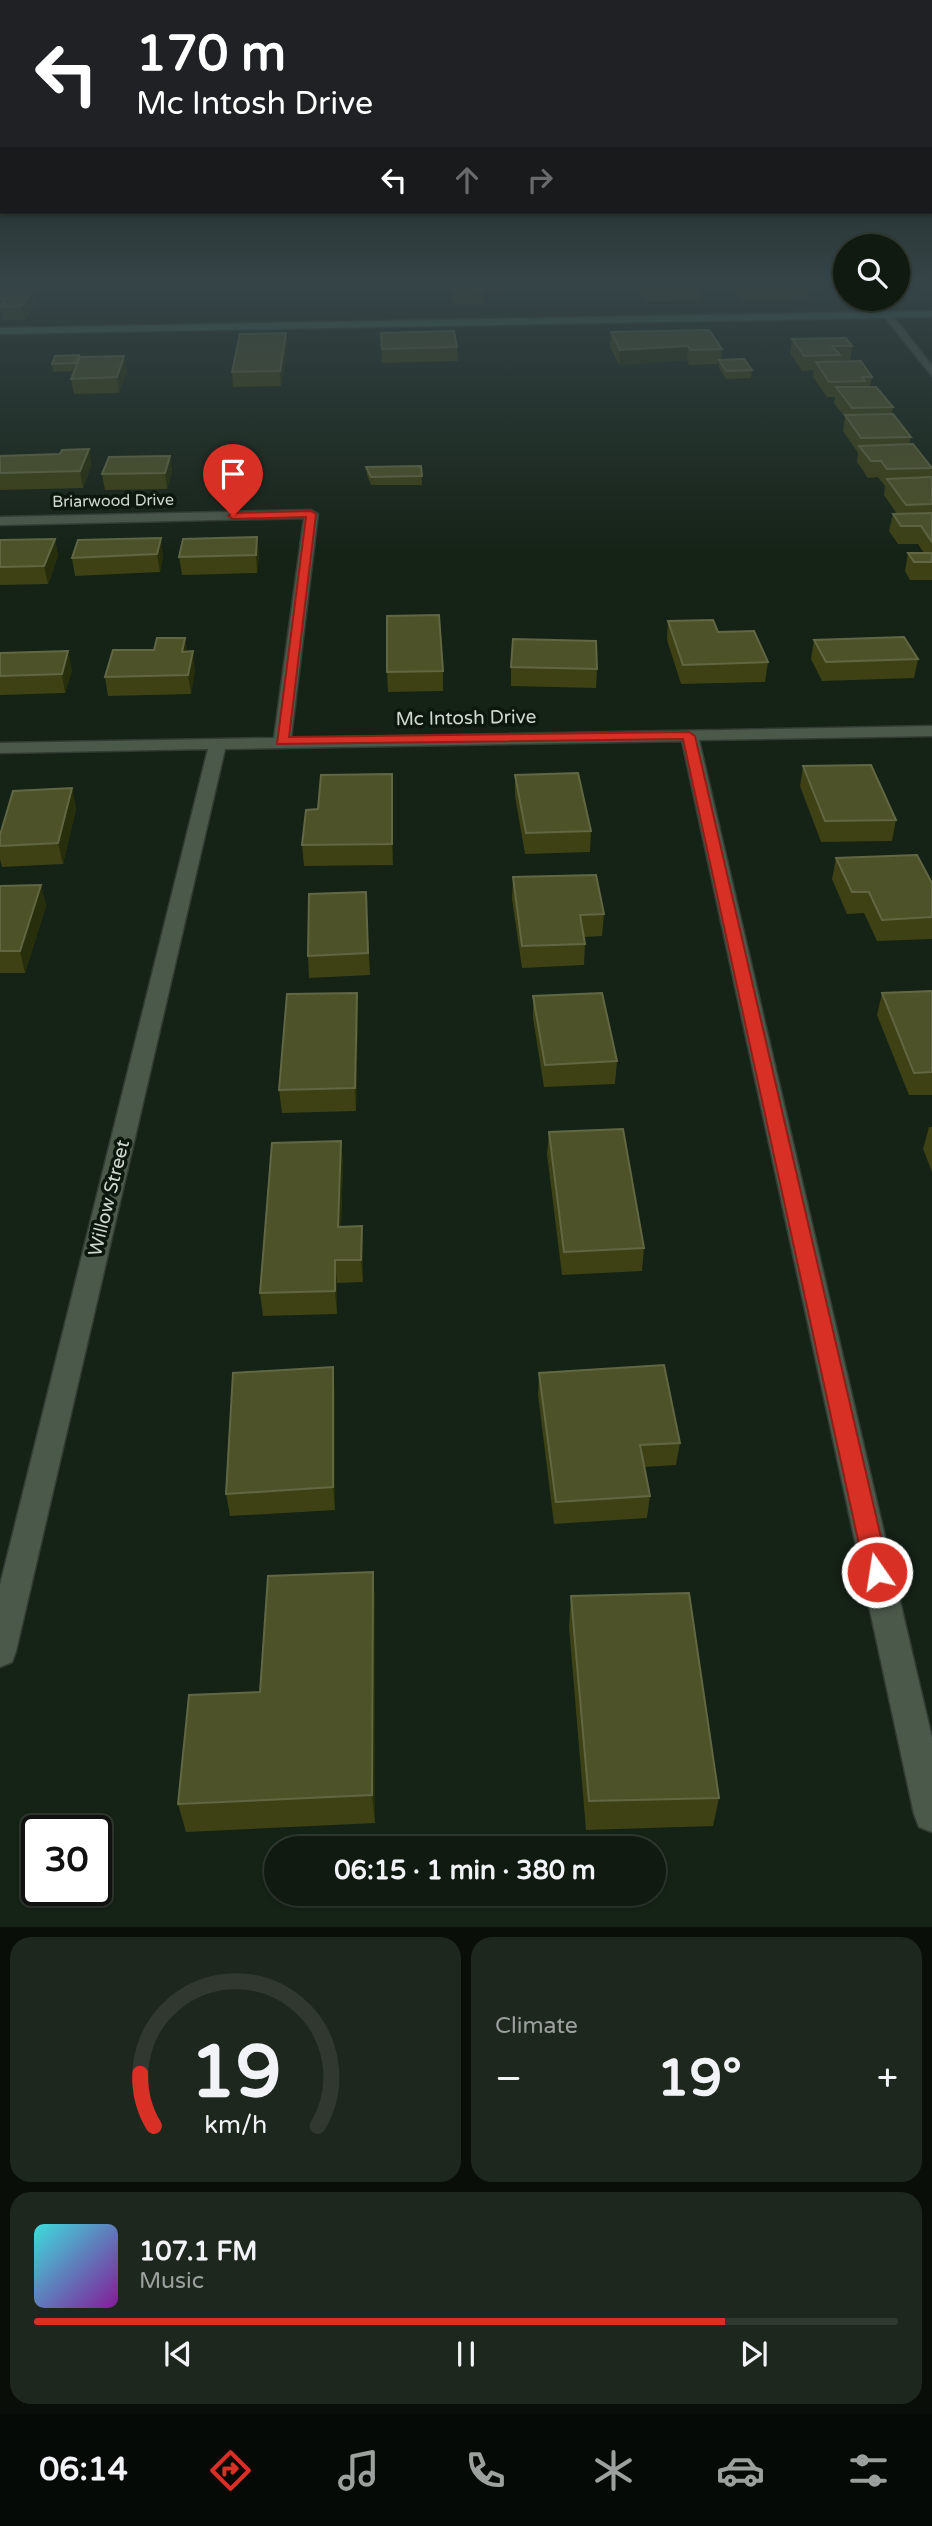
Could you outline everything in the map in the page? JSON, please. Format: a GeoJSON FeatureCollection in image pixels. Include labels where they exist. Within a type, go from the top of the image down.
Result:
{"type":"FeatureCollection","features":[{"type":"Feature","properties":{"kind":"street","name":"Briarwood Drive"},"geometry":{"type":"LineString","coordinates":[[0,522],[311,514],[282,741]]}},
{"type":"Feature","properties":{"kind":"street","name":"Mc Intosh Drive"},"geometry":{"type":"LineString","coordinates":[[0,748],[932,731]]}},
{"type":"Feature","properties":{"kind":"street"},"geometry":{"type":"LineString","coordinates":[[689,736],[932,1814]]}},
{"type":"Feature","properties":{"kind":"street","name":"Willow Street"},"geometry":{"type":"LineString","coordinates":[[0,1651],[218,744]]}},
{"type":"Feature","properties":{"kind":"building"},"geometry":{"type":"Polygon","coordinates":[[[73,375],[118,375],[117,377],[71,379],[73,375]]]}},
{"type":"Feature","properties":{"kind":"building"},"geometry":{"type":"Polygon","coordinates":[[[824,375],[872,377],[862,377],[865,381],[829,382],[824,375]]]}},
{"type":"Feature","properties":{"kind":"building"},"geometry":{"type":"Polygon","coordinates":[[[836,387],[876,387],[893,407],[852,408],[836,387]]]}},
{"type":"Feature","properties":{"kind":"building"},"geometry":{"type":"Polygon","coordinates":[[[893,414],[911,437],[861,438],[845,415],[893,414]]]}},
{"type":"Feature","properties":{"kind":"building"},"geometry":{"type":"Polygon","coordinates":[[[913,444],[932,468],[887,469],[881,461],[871,461],[859,446],[913,444]]]}},
{"type":"Feature","properties":{"kind":"building"},"geometry":{"type":"Polygon","coordinates":[[[89,449],[80,471],[0,473],[0,456],[60,454],[62,450],[89,449]]]}},
{"type":"Feature","properties":{"kind":"building"},"geometry":{"type":"Polygon","coordinates":[[[170,456],[165,473],[102,474],[109,457],[170,456]]]}},
{"type":"Feature","properties":{"kind":"building"},"geometry":{"type":"Polygon","coordinates":[[[421,466],[422,476],[371,477],[366,467],[421,466]]]}},
{"type":"Feature","properties":{"kind":"building"},"geometry":{"type":"Polygon","coordinates":[[[932,477],[932,504],[906,505],[887,479],[932,477]]]}},
{"type":"Feature","properties":{"kind":"building"},"geometry":{"type":"Polygon","coordinates":[[[932,513],[932,542],[921,526],[901,526],[893,514],[932,513]]]}},
{"type":"Feature","properties":{"kind":"building"},"geometry":{"type":"Polygon","coordinates":[[[257,537],[256,555],[179,557],[183,539],[257,537]]]}},
{"type":"Feature","properties":{"kind":"building"},"geometry":{"type":"Polygon","coordinates":[[[161,538],[157,554],[72,558],[78,540],[161,538]]]}},
{"type":"Feature","properties":{"kind":"building"},"geometry":{"type":"Polygon","coordinates":[[[55,539],[44,566],[0,567],[0,540],[55,539]]]}},
{"type":"Feature","properties":{"kind":"building"},"geometry":{"type":"Polygon","coordinates":[[[908,553],[932,553],[932,562],[914,562],[908,553]]]}},
{"type":"Feature","properties":{"kind":"building"},"geometry":{"type":"Polygon","coordinates":[[[439,615],[443,671],[387,672],[387,616],[439,615]]]}},
{"type":"Feature","properties":{"kind":"building"},"geometry":{"type":"Polygon","coordinates":[[[713,620],[718,632],[754,631],[768,662],[683,665],[668,621],[713,620]]]}},
{"type":"Feature","properties":{"kind":"building"},"geometry":{"type":"Polygon","coordinates":[[[904,637],[918,659],[826,662],[814,640],[904,637]]]}},
{"type":"Feature","properties":{"kind":"building"},"geometry":{"type":"Polygon","coordinates":[[[157,638],[185,638],[182,652],[193,651],[188,675],[105,677],[113,650],[154,650],[157,638]]]}},
{"type":"Feature","properties":{"kind":"building"},"geometry":{"type":"Polygon","coordinates":[[[513,639],[596,641],[597,669],[511,667],[513,639]]]}},
{"type":"Feature","properties":{"kind":"building"},"geometry":{"type":"Polygon","coordinates":[[[68,651],[62,674],[0,676],[0,653],[68,651]]]}},
{"type":"Feature","properties":{"kind":"building"},"geometry":{"type":"Polygon","coordinates":[[[871,765],[896,820],[825,821],[803,766],[871,765]]]}},
{"type":"Feature","properties":{"kind":"building"},"geometry":{"type":"Polygon","coordinates":[[[578,773],[591,831],[526,833],[515,775],[578,773]]]}},
{"type":"Feature","properties":{"kind":"building"},"geometry":{"type":"Polygon","coordinates":[[[392,774],[392,844],[302,845],[306,810],[318,809],[321,775],[392,774]]]}},
{"type":"Feature","properties":{"kind":"building"},"geometry":{"type":"Polygon","coordinates":[[[72,788],[58,843],[0,846],[0,835],[13,791],[72,788]]]}},
{"type":"Feature","properties":{"kind":"building"},"geometry":{"type":"Polygon","coordinates":[[[917,855],[932,883],[932,917],[882,920],[869,892],[852,892],[836,858],[917,855]]]}},
{"type":"Feature","properties":{"kind":"building"},"geometry":{"type":"Polygon","coordinates":[[[596,875],[604,914],[580,915],[585,944],[522,946],[513,877],[596,875]]]}},
{"type":"Feature","properties":{"kind":"building"},"geometry":{"type":"Polygon","coordinates":[[[41,885],[20,951],[0,951],[0,886],[41,885]]]}},
{"type":"Feature","properties":{"kind":"building"},"geometry":{"type":"Polygon","coordinates":[[[366,892],[368,953],[308,956],[309,894],[366,892]]]}},
{"type":"Feature","properties":{"kind":"building"},"geometry":{"type":"Polygon","coordinates":[[[932,991],[932,1072],[914,1073],[882,993],[932,991]]]}},
{"type":"Feature","properties":{"kind":"building"},"geometry":{"type":"Polygon","coordinates":[[[357,993],[355,1088],[279,1090],[287,994],[357,993]]]}},
{"type":"Feature","properties":{"kind":"building"},"geometry":{"type":"Polygon","coordinates":[[[602,993],[617,1061],[545,1065],[533,996],[602,993]]]}},
{"type":"Feature","properties":{"kind":"building"},"geometry":{"type":"Polygon","coordinates":[[[623,1129],[644,1248],[564,1252],[549,1132],[623,1129]]]}},
{"type":"Feature","properties":{"kind":"building"},"geometry":{"type":"Polygon","coordinates":[[[341,1141],[338,1227],[362,1226],[361,1260],[335,1260],[335,1291],[260,1293],[272,1143],[341,1141]]]}},
{"type":"Feature","properties":{"kind":"building"},"geometry":{"type":"Polygon","coordinates":[[[664,1365],[680,1443],[640,1445],[650,1496],[556,1502],[539,1373],[664,1365]]]}},
{"type":"Feature","properties":{"kind":"building"},"geometry":{"type":"Polygon","coordinates":[[[333,1367],[333,1487],[226,1494],[233,1373],[333,1367]]]}},
{"type":"Feature","properties":{"kind":"building"},"geometry":{"type":"Polygon","coordinates":[[[373,1572],[372,1795],[178,1804],[189,1695],[260,1692],[268,1576],[373,1572]]]}},
{"type":"Feature","properties":{"kind":"building"},"geometry":{"type":"Polygon","coordinates":[[[689,1593],[719,1798],[589,1801],[571,1596],[689,1593]]]}},
{"type":"Feature","properties":{"kind":"route"},"geometry":{"type":"LineString","coordinates":[[233,516],[311,514],[282,741],[689,736],[877,1572]]}}]}
